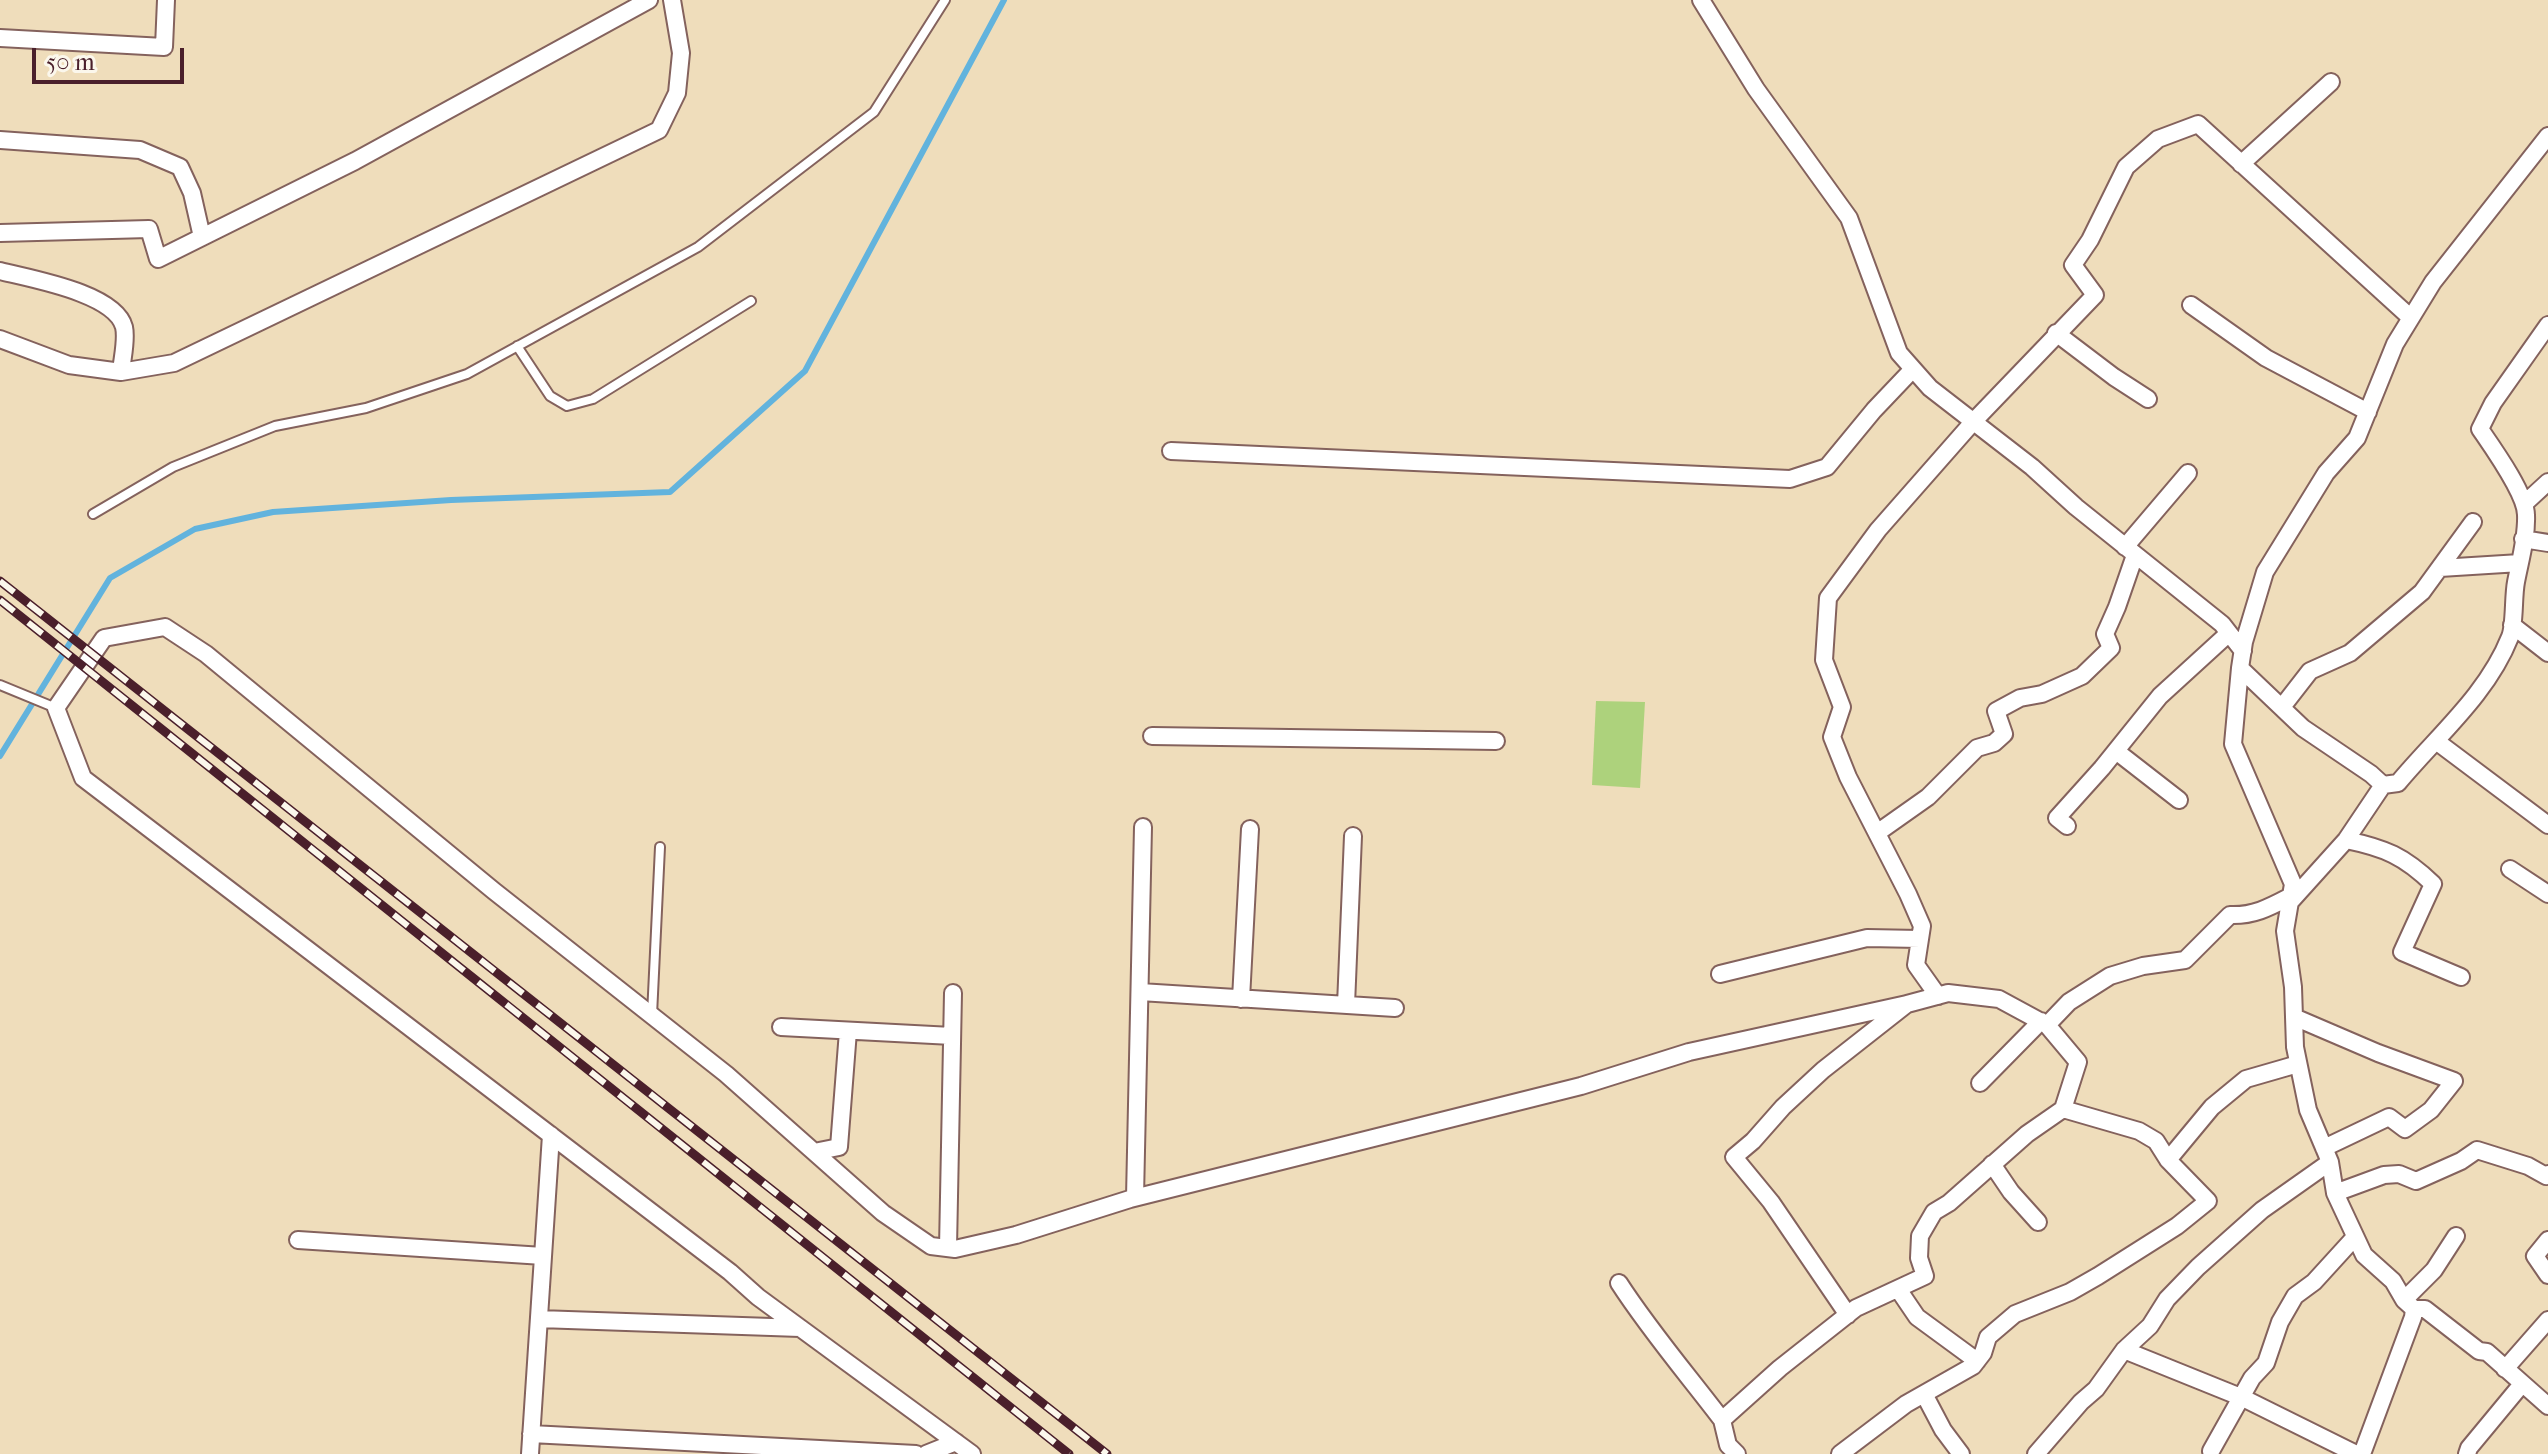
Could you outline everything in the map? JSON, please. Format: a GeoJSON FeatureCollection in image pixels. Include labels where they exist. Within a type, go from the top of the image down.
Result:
{"type":"FeatureCollection","features":[{"type":"Feature","properties":{"kind":"street"},"geometry":{"type":"LineString","coordinates":[[0,38],[164,47],[166,0]]}},
{"type":"Feature","properties":{"kind":"street"},"geometry":{"type":"LineString","coordinates":[[0,233],[149,229],[158,259],[355,161],[649,0]]}},
{"type":"Feature","properties":{"kind":"street"},"geometry":{"type":"LineString","coordinates":[[0,339],[69,365],[121,372],[174,363],[659,130],[677,93],[681,53],[672,0]]}},
{"type":"Feature","properties":{"kind":"street"},"geometry":{"type":"LineString","coordinates":[[1701,0],[1756,89],[1849,218],[1899,353],[1930,388],[2032,467],[2222,624],[2242,659],[2282,707],[2303,728],[2383,785]]}},
{"type":"Feature","properties":{"kind":"street"},"geometry":{"type":"LineString","coordinates":[[2241,164],[2331,82]]}},
{"type":"Feature","properties":{"kind":"street"},"geometry":{"type":"LineString","coordinates":[[1938,996],[1916,965],[1922,926],[1848,777],[1832,737],[1842,707],[1824,660],[1828,598],[1878,530],[1973,422],[2095,295],[2073,265],[2090,240],[2126,167],[2158,139],[2198,124],[2411,318]]}},
{"type":"Feature","properties":{"kind":"street"},"geometry":{"type":"LineString","coordinates":[[2124,1350],[2243,1398],[2359,1454],[2413,1317],[2393,1281],[2364,1255],[2335,1193],[2327,1155],[2308,1110],[2298,1064],[2293,987],[2285,931],[2293,884],[2233,744],[2242,659],[2265,572],[2326,473],[2357,438],[2395,344],[2433,282],[2548,136]]}},
{"type":"Feature","properties":{"kind":"street"},"geometry":{"type":"LineString","coordinates":[[0,140],[140,150],[180,167],[192,193],[202,237]]}},
{"type":"Feature","properties":{"kind":"street"},"geometry":{"type":"LineString","coordinates":[[0,271],[88,294],[118,315],[125,329],[121,372]]}},
{"type":"Feature","properties":{"kind":"street"},"geometry":{"type":"LineString","coordinates":[[2191,305],[2266,358],[2368,412]]}},
{"type":"Feature","properties":{"kind":"street"},"geometry":{"type":"LineString","coordinates":[[1980,1083],[2069,1002],[2110,976],[2143,966],[2185,960],[2230,915],[2246,916],[2290,900],[2346,840],[2383,785],[2398,783],[2455,722],[2493,669],[2511,634],[2527,513],[2501,460],[2480,429],[2493,403],[2548,325]]}},
{"type":"Feature","properties":{"kind":"street"},"geometry":{"type":"LineString","coordinates":[[2056,333],[2148,399]]}},
{"type":"Feature","properties":{"kind":"street"},"geometry":{"type":"LineString","coordinates":[[1171,451],[1790,479],[1827,467],[1913,369]]}},
{"type":"Feature","properties":{"kind":"street"},"geometry":{"type":"LineString","coordinates":[[1877,833],[1928,797],[1977,748],[1994,743],[2004,734],[1996,711],[2020,698],[2042,694],[2082,676],[2111,648],[2105,634],[2117,607],[2130,551],[2188,473]]}},
{"type":"Feature","properties":{"kind":"street"},"geometry":{"type":"LineString","coordinates":[[2524,504],[2548,482]]}},
{"type":"Feature","properties":{"kind":"street"},"geometry":{"type":"LineString","coordinates":[[2282,707],[2310,671],[2350,653],[2422,592],[2473,522]]}},
{"type":"Feature","properties":{"kind":"street"},"geometry":{"type":"LineString","coordinates":[[2523,539],[2548,543]]}},
{"type":"Feature","properties":{"kind":"street"},"geometry":{"type":"LineString","coordinates":[[2440,568],[2520,563]]}},
{"type":"Feature","properties":{"kind":"street"},"geometry":{"type":"LineString","coordinates":[[2512,625],[2548,653]]}},
{"type":"Feature","properties":{"kind":"street"},"geometry":{"type":"LineString","coordinates":[[972,1454],[800,1328],[83,778],[56,708],[104,638],[165,627],[206,654],[494,891],[726,1074],[883,1213],[931,1246],[955,1249],[1016,1235],[1135,1197],[1581,1086],[1689,1052],[1948,993],[1999,999],[2044,1023],[2078,1062],[2063,1109],[2027,1134],[1949,1203],[1934,1212],[1920,1236],[1919,1258],[1925,1276],[1856,1308],[1780,1368],[1722,1420]]}},
{"type":"Feature","properties":{"kind":"street"},"geometry":{"type":"LineString","coordinates":[[2067,826],[2057,818],[2160,696],[2229,633]]}},
{"type":"Feature","properties":{"kind":"street"},"geometry":{"type":"LineString","coordinates":[[1152,736],[1496,741]]}},
{"type":"Feature","properties":{"kind":"street"},"geometry":{"type":"LineString","coordinates":[[2436,741],[2548,825]]}},
{"type":"Feature","properties":{"kind":"street"},"geometry":{"type":"LineString","coordinates":[[2116,751],[2179,800]]}},
{"type":"Feature","properties":{"kind":"street"},"geometry":{"type":"LineString","coordinates":[[1135,1197],[1143,827]]}},
{"type":"Feature","properties":{"kind":"street"},"geometry":{"type":"LineString","coordinates":[[1241,999],[1250,829]]}},
{"type":"Feature","properties":{"kind":"street"},"geometry":{"type":"LineString","coordinates":[[1346,1005],[1353,836]]}},
{"type":"Feature","properties":{"kind":"street"},"geometry":{"type":"LineString","coordinates":[[2346,840],[2376,846],[2403,859],[2433,884],[2402,952],[2461,977]]}},
{"type":"Feature","properties":{"kind":"street"},"geometry":{"type":"LineString","coordinates":[[2510,869],[2548,894]]}},
{"type":"Feature","properties":{"kind":"street"},"geometry":{"type":"LineString","coordinates":[[1720,974],[1867,938],[1920,939]]}},
{"type":"Feature","properties":{"kind":"street"},"geometry":{"type":"LineString","coordinates":[[1140,992],[1395,1008]]}},
{"type":"Feature","properties":{"kind":"street"},"geometry":{"type":"LineString","coordinates":[[948,1248],[953,993]]}},
{"type":"Feature","properties":{"kind":"street"},"geometry":{"type":"LineString","coordinates":[[1848,1315],[1771,1202],[1734,1157],[1823,1070],[1907,1004]]}},
{"type":"Feature","properties":{"kind":"street"},"geometry":{"type":"LineString","coordinates":[[2036,1454],[2096,1389],[2124,1350],[2150,1326],[2167,1299],[2221,1245],[2327,1155],[2389,1117],[2405,1129],[2431,1110],[2454,1081],[2294,1017]]}},
{"type":"Feature","properties":{"kind":"street"},"geometry":{"type":"LineString","coordinates":[[781,1027],[952,1036]]}},
{"type":"Feature","properties":{"kind":"street"},"geometry":{"type":"LineString","coordinates":[[814,1152],[839,1147],[848,1031]]}},
{"type":"Feature","properties":{"kind":"street"},"geometry":{"type":"LineString","coordinates":[[2168,1160],[2212,1107],[2246,1079],[2298,1064]]}},
{"type":"Feature","properties":{"kind":"street"},"geometry":{"type":"LineString","coordinates":[[1840,1454],[1906,1404],[1973,1366],[1983,1353],[1988,1337],[2015,1314],[2070,1292],[2098,1276],[2177,1226],[2208,1201],[2168,1160],[2156,1141],[2139,1131],[2063,1109]]}},
{"type":"Feature","properties":{"kind":"street"},"geometry":{"type":"LineString","coordinates":[[530,1454],[551,1135]]}},
{"type":"Feature","properties":{"kind":"street"},"geometry":{"type":"LineString","coordinates":[[2335,1193],[2384,1175],[2399,1174],[2416,1181],[2461,1161],[2477,1150],[2528,1166],[2546,1176],[2548,1174]]}},
{"type":"Feature","properties":{"kind":"street"},"geometry":{"type":"LineString","coordinates":[[1992,1164],[2011,1192],[2038,1222]]}},
{"type":"Feature","properties":{"kind":"street"},"geometry":{"type":"LineString","coordinates":[[2409,1305],[2456,1236]]}},
{"type":"Feature","properties":{"kind":"street"},"geometry":{"type":"LineString","coordinates":[[2211,1451],[2252,1378],[2266,1363],[2280,1322],[2295,1296],[2314,1282],[2355,1237]]}},
{"type":"Feature","properties":{"kind":"street"},"geometry":{"type":"LineString","coordinates":[[298,1240],[543,1256]]}},
{"type":"Feature","properties":{"kind":"street"},"geometry":{"type":"LineString","coordinates":[[2548,1240],[2535,1256],[2548,1275]]}},
{"type":"Feature","properties":{"kind":"street"},"geometry":{"type":"LineString","coordinates":[[1619,1283],[1644,1323],[1722,1420],[1728,1445],[1737,1454]]}},
{"type":"Feature","properties":{"kind":"street"},"geometry":{"type":"LineString","coordinates":[[1898,1289],[1917,1317],[1977,1361]]}},
{"type":"Feature","properties":{"kind":"street"},"geometry":{"type":"LineString","coordinates":[[2409,1305],[2425,1309],[2479,1351],[2487,1352],[2548,1406]]}},
{"type":"Feature","properties":{"kind":"street"},"geometry":{"type":"LineString","coordinates":[[539,1319],[800,1328]]}},
{"type":"Feature","properties":{"kind":"street"},"geometry":{"type":"LineString","coordinates":[[2505,1369],[2548,1320]]}},
{"type":"Feature","properties":{"kind":"street"},"geometry":{"type":"LineString","coordinates":[[2467,1454],[2522,1384]]}},
{"type":"Feature","properties":{"kind":"street"},"geometry":{"type":"LineString","coordinates":[[1924,1394],[1943,1430],[1961,1454]]}},
{"type":"Feature","properties":{"kind":"street"},"geometry":{"type":"LineString","coordinates":[[531,1434],[916,1454]]}},
{"type":"Feature","properties":{"kind":"street"},"geometry":{"type":"LineString","coordinates":[[926,1454],[956,1442]]}},
{"type":"Feature","properties":{"kind":"lane"},"geometry":{"type":"LineString","coordinates":[[93,514],[173,467],[275,426],[366,408],[467,374],[698,247],[874,112],[945,0]]}},
{"type":"Feature","properties":{"kind":"lane"},"geometry":{"type":"LineString","coordinates":[[517,346],[550,396],[567,406],[593,399],[751,301]]}},
{"type":"Feature","properties":{"kind":"lane"},"geometry":{"type":"LineString","coordinates":[[0,685],[56,708]]}},
{"type":"Feature","properties":{"kind":"lane"},"geometry":{"type":"LineString","coordinates":[[652,1015],[660,847]]}},
{"type":"Feature","properties":{"kind":"green space"},"geometry":{"type":"Polygon","coordinates":[[[1596,701],[1645,702],[1640,788],[1592,785],[1596,701]]]}},
{"type":"Feature","properties":{"kind":"waterway"},"geometry":{"type":"LineString","coordinates":[[0,756],[110,578],[195,529],[273,512],[451,500],[670,492],[805,371],[1004,0]]}},
{"type":"Feature","properties":{"kind":"railway"},"geometry":{"type":"LineString","coordinates":[[0,581],[1107,1454]]}},
{"type":"Feature","properties":{"kind":"railway"},"geometry":{"type":"LineString","coordinates":[[0,600],[1069,1454]]}}]}
